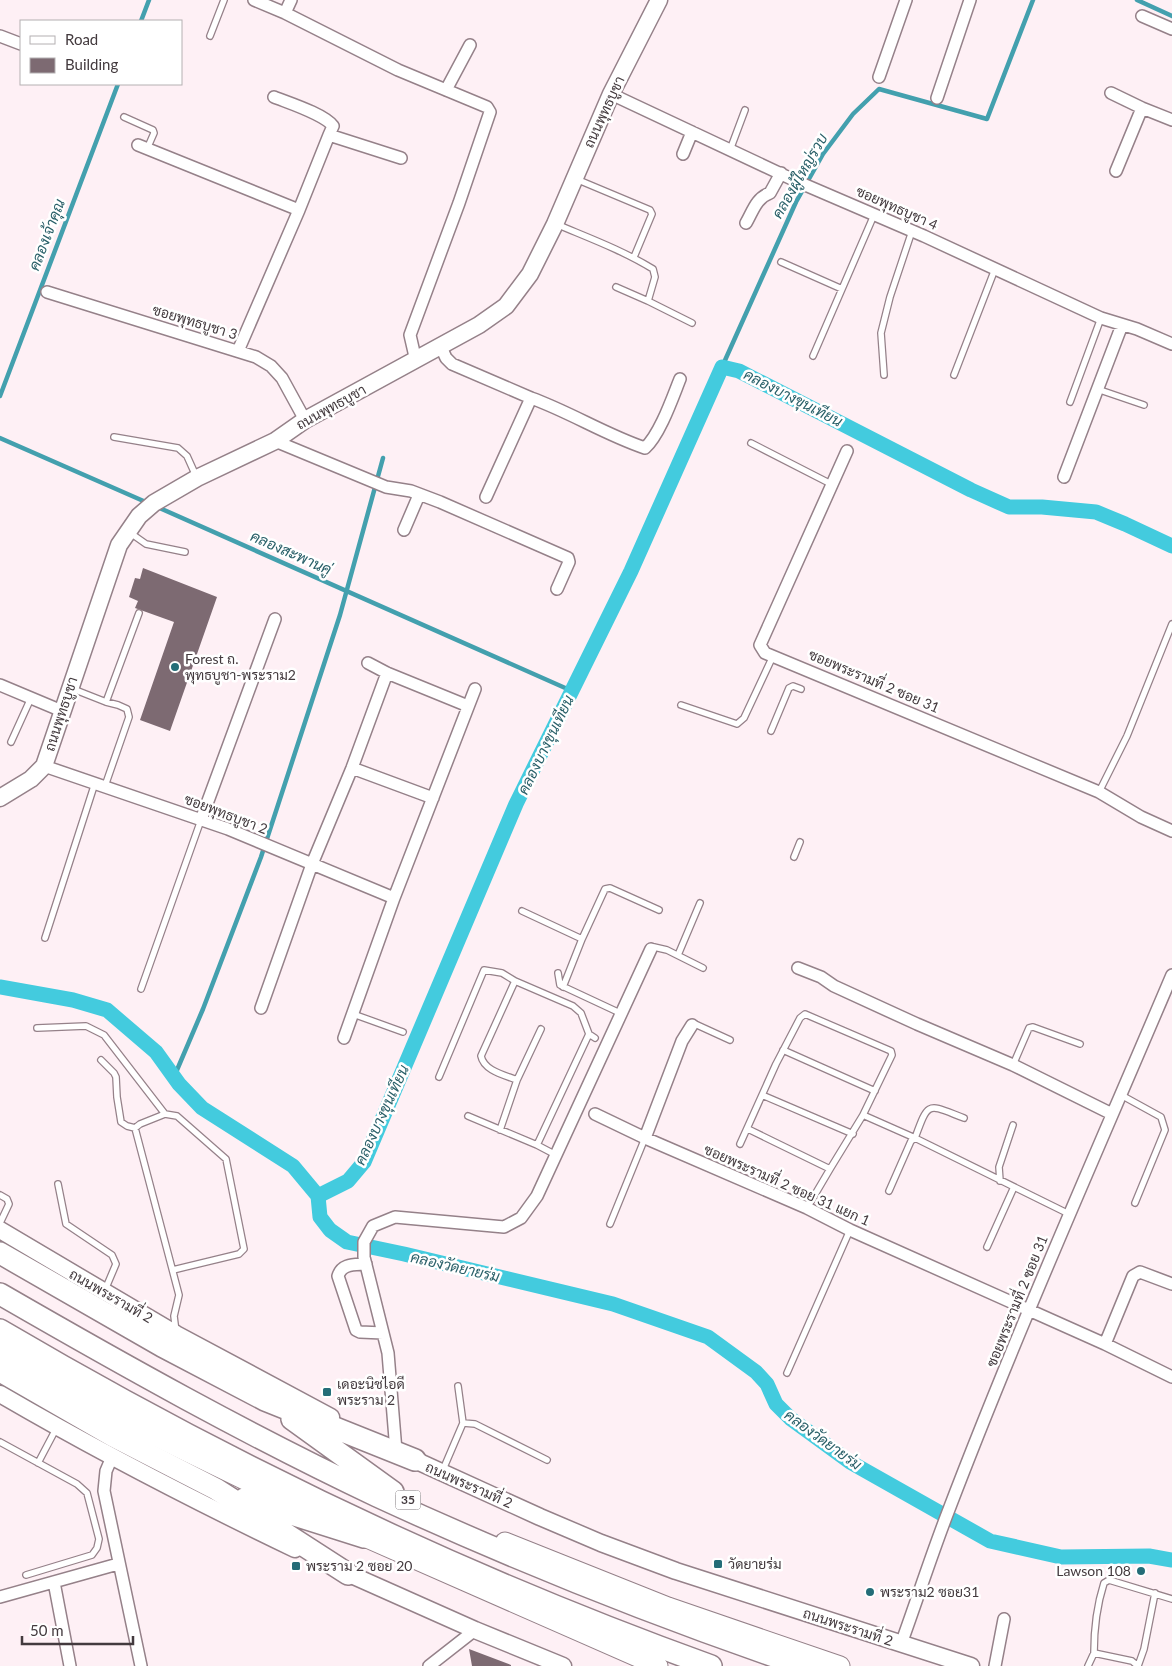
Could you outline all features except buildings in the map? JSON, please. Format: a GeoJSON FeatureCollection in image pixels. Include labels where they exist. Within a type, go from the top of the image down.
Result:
{"type":"FeatureCollection","features":[{"type":"Feature","properties":{"kind":"highway"},"geometry":{"type":"LineString","coordinates":[[0,1253],[162,1346],[266,1400],[415,1460]]}},
{"type":"Feature","properties":{"kind":"highway","name":"35"},"geometry":{"type":"LineString","coordinates":[[0,1282],[166,1378],[248,1422],[446,1518],[668,1607],[840,1666]]}},
{"type":"Feature","properties":{"kind":"highway"},"geometry":{"type":"LineString","coordinates":[[0,1294],[196,1404],[376,1495],[568,1580],[699,1630],[803,1666]]}},
{"type":"Feature","properties":{"kind":"highway"},"geometry":{"type":"LineString","coordinates":[[0,1330],[180,1431],[363,1522],[553,1605],[616,1631],[711,1666]]}},
{"type":"Feature","properties":{"kind":"highway"},"geometry":{"type":"LineString","coordinates":[[0,1350],[136,1427],[364,1538],[658,1666]]}},
{"type":"Feature","properties":{"kind":"highway"},"geometry":{"type":"LineString","coordinates":[[2,1380],[216,1490],[348,1574]]}},
{"type":"Feature","properties":{"kind":"highway"},"geometry":{"type":"LineString","coordinates":[[266,1400],[397,1495]]}},
{"type":"Feature","properties":{"kind":"highway"},"geometry":{"type":"LineString","coordinates":[[216,1490],[364,1538]]}},
{"type":"Feature","properties":{"kind":"main road","name":"ถนนพุทธบูชา"},"geometry":{"type":"LineString","coordinates":[[0,798],[31,779],[44,766],[119,546],[140,516],[154,502],[197,478],[275,441],[304,420],[416,361],[479,325],[506,306],[530,274],[555,224],[612,94],[659,0]]}},
{"type":"Feature","properties":{"kind":"main road","name":"ถนนพระรามที่ 2"},"geometry":{"type":"LineString","coordinates":[[0,1230],[176,1334],[396,1451],[442,1473],[601,1543],[676,1571],[971,1666]]}},
{"type":"Feature","properties":{"kind":"main road"},"geometry":{"type":"LineString","coordinates":[[2,1380],[57,1427],[206,1506],[348,1574],[475,1630],[563,1666]]}},
{"type":"Feature","properties":{"kind":"street"},"geometry":{"type":"LineString","coordinates":[[254,0],[285,13],[398,70],[488,107],[490,112],[459,203],[410,335],[416,361]]}},
{"type":"Feature","properties":{"kind":"street"},"geometry":{"type":"LineString","coordinates":[[285,13],[291,0]]}},
{"type":"Feature","properties":{"kind":"street"},"geometry":{"type":"LineString","coordinates":[[879,78],[906,0]]}},
{"type":"Feature","properties":{"kind":"street"},"geometry":{"type":"LineString","coordinates":[[936,98],[970,0]]}},
{"type":"Feature","properties":{"kind":"street"},"geometry":{"type":"LineString","coordinates":[[1142,16],[1172,29]]}},
{"type":"Feature","properties":{"kind":"street"},"geometry":{"type":"LineString","coordinates":[[0,36],[20,44]]}},
{"type":"Feature","properties":{"kind":"street"},"geometry":{"type":"LineString","coordinates":[[446,90],[470,45]]}},
{"type":"Feature","properties":{"kind":"street","name":"ซอยพุทธบูชา 4"},"geometry":{"type":"LineString","coordinates":[[612,94],[730,150],[995,268],[1100,318],[1172,344]]}},
{"type":"Feature","properties":{"kind":"street"},"geometry":{"type":"LineString","coordinates":[[1112,94],[1172,120]]}},
{"type":"Feature","properties":{"kind":"street"},"geometry":{"type":"LineString","coordinates":[[238,351],[299,210],[332,126],[322,118],[274,97]]}},
{"type":"Feature","properties":{"kind":"street"},"geometry":{"type":"LineString","coordinates":[[1116,171],[1142,108]]}},
{"type":"Feature","properties":{"kind":"street"},"geometry":{"type":"LineString","coordinates":[[682,154],[692,132]]}},
{"type":"Feature","properties":{"kind":"street"},"geometry":{"type":"LineString","coordinates":[[329,135],[401,158]]}},
{"type":"Feature","properties":{"kind":"street"},"geometry":{"type":"LineString","coordinates":[[143,147],[299,210]]}},
{"type":"Feature","properties":{"kind":"street"},"geometry":{"type":"LineString","coordinates":[[746,223],[758,200],[770,193],[781,173]]}},
{"type":"Feature","properties":{"kind":"street","name":"ซอยพุทธบูชา 3"},"geometry":{"type":"LineString","coordinates":[[47,292],[256,357],[271,366],[282,378],[304,420]]}},
{"type":"Feature","properties":{"kind":"street"},"geometry":{"type":"LineString","coordinates":[[1064,477],[1122,325]]}},
{"type":"Feature","properties":{"kind":"street"},"geometry":{"type":"LineString","coordinates":[[440,347],[452,364],[546,404],[620,440],[645,448],[665,416],[680,379]]}},
{"type":"Feature","properties":{"kind":"street"},"geometry":{"type":"LineString","coordinates":[[486,497],[531,398]]}},
{"type":"Feature","properties":{"kind":"street"},"geometry":{"type":"LineString","coordinates":[[275,441],[386,487],[419,495],[568,558],[568,564],[557,590]]}},
{"type":"Feature","properties":{"kind":"street"},"geometry":{"type":"LineString","coordinates":[[773,656],[765,652],[760,645],[847,451]]}},
{"type":"Feature","properties":{"kind":"street"},"geometry":{"type":"LineString","coordinates":[[404,530],[419,495]]}},
{"type":"Feature","properties":{"kind":"street"},"geometry":{"type":"LineString","coordinates":[[201,820],[275,619]]}},
{"type":"Feature","properties":{"kind":"street","name":"ซอยพระรามที่ 2 ซอย 31"},"geometry":{"type":"LineString","coordinates":[[773,656],[1099,792],[1141,817],[1172,831]]}},
{"type":"Feature","properties":{"kind":"street"},"geometry":{"type":"LineString","coordinates":[[368,663],[387,673],[468,706]]}},
{"type":"Feature","properties":{"kind":"street"},"geometry":{"type":"LineString","coordinates":[[261,1008],[312,864],[352,768],[387,673]]}},
{"type":"Feature","properties":{"kind":"street"},"geometry":{"type":"LineString","coordinates":[[0,685],[62,711]]}},
{"type":"Feature","properties":{"kind":"street"},"geometry":{"type":"LineString","coordinates":[[344,1038],[394,898],[475,688]]}},
{"type":"Feature","properties":{"kind":"street","name":"ซอยพุทธบูชา 2"},"geometry":{"type":"LineString","coordinates":[[44,766],[228,829],[394,898]]}},
{"type":"Feature","properties":{"kind":"street"},"geometry":{"type":"LineString","coordinates":[[352,768],[433,798]]}},
{"type":"Feature","properties":{"kind":"street"},"geometry":{"type":"LineString","coordinates":[[396,1451],[388,1353],[365,1260],[364,1242],[373,1226],[395,1217],[504,1227],[521,1218],[537,1196],[650,949]]}},
{"type":"Feature","properties":{"kind":"street"},"geometry":{"type":"LineString","coordinates":[[798,968],[821,977],[834,986],[917,1024],[1012,1065],[1112,1114]]}},
{"type":"Feature","properties":{"kind":"street","name":"ซอยพระรามที่ 2 ซอย 31"},"geometry":{"type":"LineString","coordinates":[[901,1644],[948,1513],[1068,1214],[1172,975]]}},
{"type":"Feature","properties":{"kind":"street"},"geometry":{"type":"LineString","coordinates":[[645,1138],[682,1041],[692,1025]]}},
{"type":"Feature","properties":{"kind":"street","name":"ซอยพระรามที่ 2 ซอย 31 แยก 1"},"geometry":{"type":"LineString","coordinates":[[595,1114],[645,1138],[807,1208],[850,1230],[1105,1344],[1172,1377]]}},
{"type":"Feature","properties":{"kind":"street"},"geometry":{"type":"LineString","coordinates":[[365,1260],[345,1266],[340,1270],[338,1276],[356,1330],[383,1333]]}},
{"type":"Feature","properties":{"kind":"street"},"geometry":{"type":"LineString","coordinates":[[1105,1344],[1133,1276],[1136,1273],[1140,1272],[1172,1284]]}},
{"type":"Feature","properties":{"kind":"street"},"geometry":{"type":"LineString","coordinates":[[112,1457],[106,1471],[104,1491],[141,1666]]}},
{"type":"Feature","properties":{"kind":"street"},"geometry":{"type":"LineString","coordinates":[[0,1597],[118,1564]]}},
{"type":"Feature","properties":{"kind":"street"},"geometry":{"type":"LineString","coordinates":[[54,1582],[70,1666]]}},
{"type":"Feature","properties":{"kind":"street"},"geometry":{"type":"LineString","coordinates":[[995,1666],[1004,1619]]}},
{"type":"Feature","properties":{"kind":"street"},"geometry":{"type":"LineString","coordinates":[[430,1666],[475,1630]]}},
{"type":"Feature","properties":{"kind":"lane"},"geometry":{"type":"LineString","coordinates":[[210,36],[224,0]]}},
{"type":"Feature","properties":{"kind":"lane"},"geometry":{"type":"LineString","coordinates":[[730,150],[745,110]]}},
{"type":"Feature","properties":{"kind":"lane"},"geometry":{"type":"LineString","coordinates":[[124,118],[153,130],[154,133],[143,147]]}},
{"type":"Feature","properties":{"kind":"lane"},"geometry":{"type":"LineString","coordinates":[[574,178],[650,210],[652,214],[634,257]]}},
{"type":"Feature","properties":{"kind":"lane"},"geometry":{"type":"LineString","coordinates":[[813,356],[874,215]]}},
{"type":"Feature","properties":{"kind":"lane"},"geometry":{"type":"LineString","coordinates":[[555,224],[634,257],[653,269],[655,277],[648,301]]}},
{"type":"Feature","properties":{"kind":"lane"},"geometry":{"type":"LineString","coordinates":[[884,375],[881,333],[890,297],[912,231]]}},
{"type":"Feature","properties":{"kind":"lane"},"geometry":{"type":"LineString","coordinates":[[781,262],[842,289]]}},
{"type":"Feature","properties":{"kind":"lane"},"geometry":{"type":"LineString","coordinates":[[954,375],[995,268]]}},
{"type":"Feature","properties":{"kind":"lane"},"geometry":{"type":"LineString","coordinates":[[616,287],[692,323]]}},
{"type":"Feature","properties":{"kind":"lane"},"geometry":{"type":"LineString","coordinates":[[1070,402],[1100,318]]}},
{"type":"Feature","properties":{"kind":"lane"},"geometry":{"type":"LineString","coordinates":[[1097,389],[1144,405]]}},
{"type":"Feature","properties":{"kind":"lane"},"geometry":{"type":"LineString","coordinates":[[114,437],[178,448],[187,456],[197,478]]}},
{"type":"Feature","properties":{"kind":"lane"},"geometry":{"type":"LineString","coordinates":[[751,443],[833,484]]}},
{"type":"Feature","properties":{"kind":"lane"},"geometry":{"type":"LineString","coordinates":[[128,532],[146,544],[185,552]]}},
{"type":"Feature","properties":{"kind":"lane"},"geometry":{"type":"LineString","coordinates":[[106,702],[139,613]]}},
{"type":"Feature","properties":{"kind":"lane"},"geometry":{"type":"LineString","coordinates":[[1099,792],[1127,736],[1172,624]]}},
{"type":"Feature","properties":{"kind":"lane"},"geometry":{"type":"LineString","coordinates":[[681,705],[736,724],[744,718],[773,656]]}},
{"type":"Feature","properties":{"kind":"lane"},"geometry":{"type":"LineString","coordinates":[[771,731],[789,688],[793,686],[801,689]]}},
{"type":"Feature","properties":{"kind":"lane"},"geometry":{"type":"LineString","coordinates":[[45,938],[100,784],[129,717],[127,710],[118,705],[70,688]]}},
{"type":"Feature","properties":{"kind":"lane"},"geometry":{"type":"LineString","coordinates":[[11,742],[31,698]]}},
{"type":"Feature","properties":{"kind":"lane"},"geometry":{"type":"LineString","coordinates":[[141,989],[201,820]]}},
{"type":"Feature","properties":{"kind":"lane"},"geometry":{"type":"LineString","coordinates":[[794,857],[800,842]]}},
{"type":"Feature","properties":{"kind":"lane"},"geometry":{"type":"LineString","coordinates":[[563,986],[604,890],[610,888],[659,910]]}},
{"type":"Feature","properties":{"kind":"lane"},"geometry":{"type":"LineString","coordinates":[[678,955],[700,903]]}},
{"type":"Feature","properties":{"kind":"lane"},"geometry":{"type":"LineString","coordinates":[[522,911],[582,939]]}},
{"type":"Feature","properties":{"kind":"lane"},"geometry":{"type":"LineString","coordinates":[[650,949],[657,947],[703,968]]}},
{"type":"Feature","properties":{"kind":"lane"},"geometry":{"type":"LineString","coordinates":[[439,1077],[485,970],[502,973],[516,982],[573,1006],[580,1013],[589,1034],[595,1038]]}},
{"type":"Feature","properties":{"kind":"lane"},"geometry":{"type":"LineString","coordinates":[[558,973],[559,985],[620,1013]]}},
{"type":"Feature","properties":{"kind":"lane"},"geometry":{"type":"LineString","coordinates":[[516,982],[481,1056],[487,1068],[517,1080]]}},
{"type":"Feature","properties":{"kind":"lane"},"geometry":{"type":"LineString","coordinates":[[353,1014],[403,1032]]}},
{"type":"Feature","properties":{"kind":"lane"},"geometry":{"type":"LineString","coordinates":[[740,1144],[783,1050],[800,1018],[805,1014],[891,1051],[892,1055],[853,1134],[807,1208]]}},
{"type":"Feature","properties":{"kind":"lane"},"geometry":{"type":"LineString","coordinates":[[692,1025],[695,1024],[730,1040]]}},
{"type":"Feature","properties":{"kind":"lane"},"geometry":{"type":"LineString","coordinates":[[37,1028],[86,1026],[104,1035],[165,1114]]}},
{"type":"Feature","properties":{"kind":"lane"},"geometry":{"type":"LineString","coordinates":[[1012,1065],[1029,1028],[1033,1027],[1080,1044]]}},
{"type":"Feature","properties":{"kind":"lane"},"geometry":{"type":"LineString","coordinates":[[500,1130],[517,1080],[541,1028]]}},
{"type":"Feature","properties":{"kind":"lane"},"geometry":{"type":"LineString","coordinates":[[537,1145],[589,1034]]}},
{"type":"Feature","properties":{"kind":"lane"},"geometry":{"type":"LineString","coordinates":[[783,1050],[875,1090]]}},
{"type":"Feature","properties":{"kind":"lane"},"geometry":{"type":"LineString","coordinates":[[102,1060],[116,1077],[116,1096],[121,1122],[135,1128]]}},
{"type":"Feature","properties":{"kind":"lane"},"geometry":{"type":"LineString","coordinates":[[762,1095],[853,1134]]}},
{"type":"Feature","properties":{"kind":"lane"},"geometry":{"type":"LineString","coordinates":[[1121,1095],[1161,1118],[1165,1130],[1135,1203]]}},
{"type":"Feature","properties":{"kind":"lane"},"geometry":{"type":"LineString","coordinates":[[889,1191],[911,1141],[915,1138],[928,1109],[936,1107],[964,1118]]}},
{"type":"Feature","properties":{"kind":"lane"},"geometry":{"type":"LineString","coordinates":[[135,1128],[140,1124],[165,1114],[177,1116],[226,1159],[244,1249],[238,1254],[173,1270]]}},
{"type":"Feature","properties":{"kind":"lane"},"geometry":{"type":"LineString","coordinates":[[863,1114],[1068,1214]]}},
{"type":"Feature","properties":{"kind":"lane"},"geometry":{"type":"LineString","coordinates":[[468,1116],[556,1155]]}},
{"type":"Feature","properties":{"kind":"lane"},"geometry":{"type":"LineString","coordinates":[[1000,1181],[999,1167],[1013,1125]]}},
{"type":"Feature","properties":{"kind":"lane"},"geometry":{"type":"LineString","coordinates":[[135,1128],[179,1295],[174,1316],[176,1334]]}},
{"type":"Feature","properties":{"kind":"lane"},"geometry":{"type":"LineString","coordinates":[[748,1129],[830,1169]]}},
{"type":"Feature","properties":{"kind":"lane"},"geometry":{"type":"LineString","coordinates":[[610,1224],[645,1138]]}},
{"type":"Feature","properties":{"kind":"lane"},"geometry":{"type":"LineString","coordinates":[[58,1184],[66,1224],[112,1255],[116,1264],[104,1292]]}},
{"type":"Feature","properties":{"kind":"lane"},"geometry":{"type":"LineString","coordinates":[[987,1247],[1014,1187]]}},
{"type":"Feature","properties":{"kind":"lane"},"geometry":{"type":"LineString","coordinates":[[0,1195],[7,1199],[9,1204],[0,1224]]}},
{"type":"Feature","properties":{"kind":"lane"},"geometry":{"type":"LineString","coordinates":[[788,1373],[850,1230]]}},
{"type":"Feature","properties":{"kind":"lane"},"geometry":{"type":"LineString","coordinates":[[442,1473],[464,1423],[458,1386]]}},
{"type":"Feature","properties":{"kind":"lane"},"geometry":{"type":"LineString","coordinates":[[464,1423],[475,1424],[547,1460]]}},
{"type":"Feature","properties":{"kind":"lane"},"geometry":{"type":"LineString","coordinates":[[38,1463],[57,1427]]}},
{"type":"Feature","properties":{"kind":"lane"},"geometry":{"type":"LineString","coordinates":[[0,1442],[77,1484],[87,1493],[99,1539],[97,1548],[92,1555],[26,1575]]}},
{"type":"Feature","properties":{"kind":"lane"},"geometry":{"type":"LineString","coordinates":[[1088,1666],[1094,1653],[1094,1638],[1100,1595],[1104,1583],[1109,1580],[1172,1599]]}},
{"type":"Feature","properties":{"kind":"lane"},"geometry":{"type":"LineString","coordinates":[[1094,1653],[1132,1661],[1138,1666],[1144,1649],[1155,1593]]}},
{"type":"Feature","properties":{"kind":"waterway","name":"คลองเจ้าคุณ"},"geometry":{"type":"LineString","coordinates":[[141,20],[149,0]]}},
{"type":"Feature","properties":{"kind":"waterway","name":"คลองผู้ใหญ่รวบ"},"geometry":{"type":"LineString","coordinates":[[722,367],[796,202],[823,154],[853,114],[879,89],[987,119],[1033,0]]}},
{"type":"Feature","properties":{"kind":"waterway"},"geometry":{"type":"LineString","coordinates":[[1137,0],[1172,16]]}},
{"type":"Feature","properties":{"kind":"waterway","name":"คลองเจ้าคุณ"},"geometry":{"type":"LineString","coordinates":[[0,396],[118,85]]}},
{"type":"Feature","properties":{"kind":"waterway","name":"คลองบางขุนเทียน"},"geometry":{"type":"LineString","coordinates":[[0,987],[73,1000],[107,1010],[156,1052],[179,1084],[202,1108],[293,1166],[318,1196],[348,1181],[364,1162],[516,804],[631,571],[722,367],[739,371],[971,490],[1009,507],[1042,507],[1096,512],[1172,546]]}},
{"type":"Feature","properties":{"kind":"waterway","name":"คลองสะพานคู่"},"geometry":{"type":"LineString","coordinates":[[0,438],[148,503]]}},
{"type":"Feature","properties":{"kind":"waterway"},"geometry":{"type":"LineString","coordinates":[[174,1077],[203,1009],[261,857],[340,615],[383,458]]}},
{"type":"Feature","properties":{"kind":"waterway","name":"คลองสะพานคู่"},"geometry":{"type":"LineString","coordinates":[[155,506],[572,691]]}},
{"type":"Feature","properties":{"kind":"waterway","name":"คลองวัดยายร่ม"},"geometry":{"type":"LineString","coordinates":[[318,1196],[320,1217],[330,1230],[347,1242],[613,1304],[708,1337],[756,1372],[767,1384],[776,1404],[791,1419],[850,1462],[990,1541],[1061,1557],[1149,1556],[1172,1560]]}},
{"type":"Feature","properties":{"kind":"place","name":"Forest ถ. พุทธบูชา-พระราม2"},"geometry":{"type":"Point","coordinates":[175,667]}},
{"type":"Feature","properties":{"kind":"place","name":"เดอะนิชไอดี พระราม 2"},"geometry":{"type":"Point","coordinates":[327,1392]}},
{"type":"Feature","properties":{"kind":"place","name":"วัดยายร่ม"},"geometry":{"type":"Point","coordinates":[718,1564]}},
{"type":"Feature","properties":{"kind":"place","name":"พระราม 2 ซอย 20"},"geometry":{"type":"Point","coordinates":[296,1566]}},
{"type":"Feature","properties":{"kind":"place","name":"Lawson 108"},"geometry":{"type":"Point","coordinates":[1141,1571]}},
{"type":"Feature","properties":{"kind":"place","name":"พระราม2 ซอย31"},"geometry":{"type":"Point","coordinates":[870,1592]}}]}
